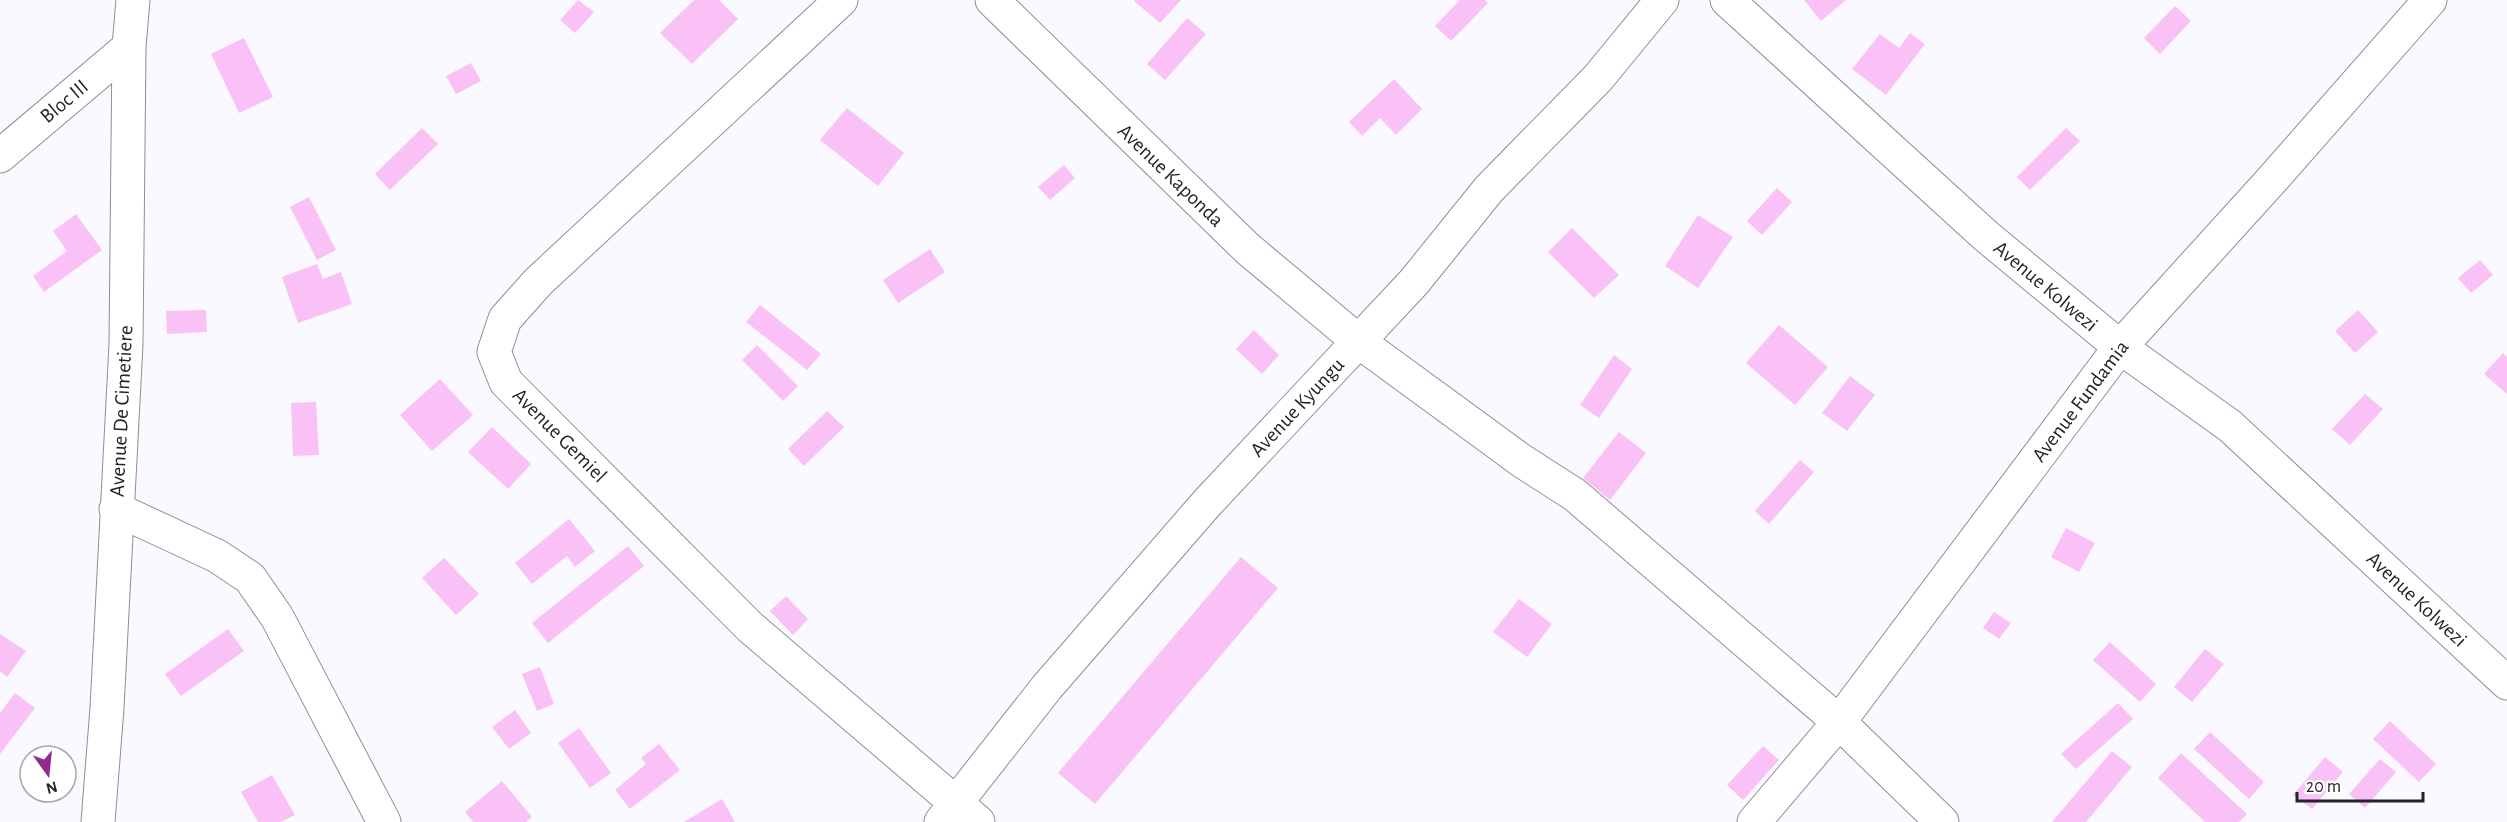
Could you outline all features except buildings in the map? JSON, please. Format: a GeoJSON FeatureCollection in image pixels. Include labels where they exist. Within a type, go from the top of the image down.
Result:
{"type":"FeatureCollection","features":[{"type":"Feature","properties":{"kind":"street","name":"Avenue De Cimetiere"},"geometry":{"type":"LineString","coordinates":[[98,822],[107,708],[126,344],[129,47],[132,0]]}},
{"type":"Feature","properties":{"kind":"street","name":"Avenue Gemiel"},"geometry":{"type":"LineString","coordinates":[[841,0],[538,282],[505,319],[494,352],[506,382],[750,627],[958,816]]}},
{"type":"Feature","properties":{"kind":"street","name":"Avenue Kaponda"},"geometry":{"type":"LineString","coordinates":[[992,0],[1248,249],[1358,341],[1522,461],[1575,495],[1839,722],[1942,822]]}},
{"type":"Feature","properties":{"kind":"street","name":"Avenue Kyungu"},"geometry":{"type":"LineString","coordinates":[[958,816],[1047,687],[1199,512],[1414,282],[1489,189],[1598,78],[1662,0]]}},
{"type":"Feature","properties":{"kind":"street","name":"Avenue Kolwezi"},"geometry":{"type":"LineString","coordinates":[[1727,0],[1986,236],[2120,347],[2230,426],[2507,683]]}},
{"type":"Feature","properties":{"kind":"street","name":"Avenue Fundamia"},"geometry":{"type":"LineString","coordinates":[[1754,822],[1839,722],[2120,347],[2269,183],[2430,0]]}},
{"type":"Feature","properties":{"kind":"street","name":"Bloc III"},"geometry":{"type":"LineString","coordinates":[[0,156],[129,47]]}},
{"type":"Feature","properties":{"kind":"street"},"geometry":{"type":"LineString","coordinates":[[116,509],[217,556],[250,578],[277,617],[384,822]]}}]}
